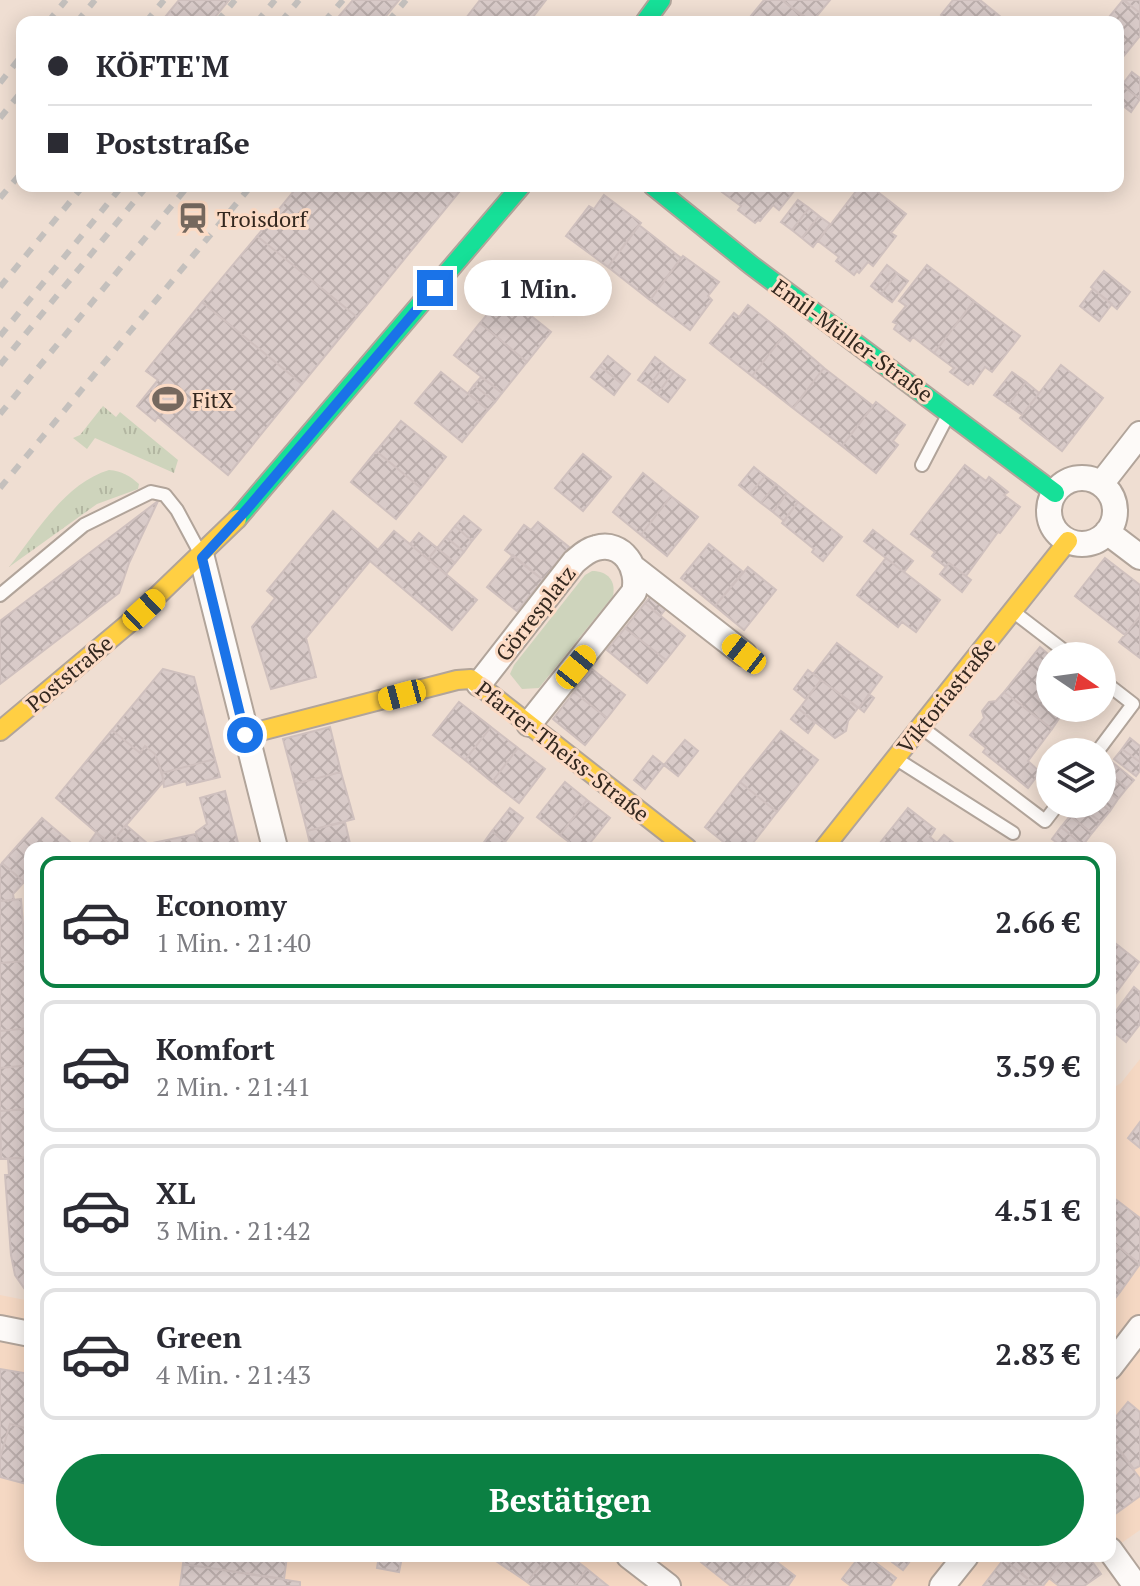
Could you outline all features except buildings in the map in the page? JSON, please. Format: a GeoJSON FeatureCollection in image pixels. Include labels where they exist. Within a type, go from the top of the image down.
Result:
{"type":"FeatureCollection","features":[{"type":"Feature","properties":{"kind":"street","name":"Poststraße"},"geometry":{"type":"LineString","coordinates":[[0,731],[202,558],[516,192]]}},
{"type":"Feature","properties":{"kind":"street","name":"Emil-Müller-Straße"},"geometry":{"type":"LineString","coordinates":[[660,192],[716,240],[1055,493]]}},
{"type":"Feature","properties":{"kind":"street"},"geometry":{"type":"LineString","coordinates":[[1101,484],[1140,434]]}},
{"type":"Feature","properties":{"kind":"street"},"geometry":{"type":"LineString","coordinates":[[1076,479],[1101,484],[1115,507],[1112,525],[1107,532],[1085,544],[1068,541],[1059,535],[1049,515],[1055,493],[1067,482],[1076,479]]}},
{"type":"Feature","properties":{"kind":"street"},"geometry":{"type":"LineString","coordinates":[[1107,532],[1140,557]]}},
{"type":"Feature","properties":{"kind":"street","name":"Viktoriastraße"},"geometry":{"type":"LineString","coordinates":[[829,842],[1068,541]]}},
{"type":"Feature","properties":{"kind":"street","name":"Görresplatz"},"geometry":{"type":"LineString","coordinates":[[479,684],[574,562],[596,547],[617,550],[628,558],[635,569],[744,654]]}},
{"type":"Feature","properties":{"kind":"street"},"geometry":{"type":"LineString","coordinates":[[202,558],[273,842]]}},
{"type":"Feature","properties":{"kind":"street"},"geometry":{"type":"LineString","coordinates":[[529,724],[634,592],[637,581],[635,569]]}},
{"type":"Feature","properties":{"kind":"street","name":"Pfarrer-Theiss-Straße"},"geometry":{"type":"LineString","coordinates":[[245,735],[464,678],[471,679],[679,842]]}},
{"type":"Feature","properties":{"kind":"street"},"geometry":{"type":"LineString","coordinates":[[0,1328],[24,1333]]}},
{"type":"Feature","properties":{"kind":"street"},"geometry":{"type":"LineString","coordinates":[[1116,1359],[1140,1328]]}},
{"type":"Feature","properties":{"kind":"street"},"geometry":{"type":"LineString","coordinates":[[1116,1558],[1136,1586]]}},
{"type":"Feature","properties":{"kind":"street"},"geometry":{"type":"LineString","coordinates":[[637,1562],[668,1586]]}},
{"type":"Feature","properties":{"kind":"street"},"geometry":{"type":"LineString","coordinates":[[942,1586],[961,1562]]}},
{"type":"Feature","properties":{"kind":"lane"},"geometry":{"type":"LineString","coordinates":[[922,465],[950,412]]}},
{"type":"Feature","properties":{"kind":"lane"},"geometry":{"type":"LineString","coordinates":[[0,595],[84,525],[151,492],[165,495],[177,510],[202,558]]}},
{"type":"Feature","properties":{"kind":"lane"},"geometry":{"type":"LineString","coordinates":[[1012,611],[1053,642]]}},
{"type":"Feature","properties":{"kind":"lane"},"geometry":{"type":"LineString","coordinates":[[1108,738],[1133,704],[1116,691]]}},
{"type":"Feature","properties":{"kind":"lane"},"geometry":{"type":"LineString","coordinates":[[921,726],[1036,814]]}},
{"type":"Feature","properties":{"kind":"lane"},"geometry":{"type":"LineString","coordinates":[[896,758],[1013,833]]}},
{"type":"Feature","properties":{"kind":"shaded area"},"geometry":{"type":"Polygon","coordinates":[[[1140,1059],[1140,1530],[1116,1547],[1116,1086],[1140,1059]]]}},
{"type":"Feature","properties":{"kind":"shaded area"},"geometry":{"type":"Polygon","coordinates":[[[0,1295],[24,1300],[24,1562],[1093,1562],[1059,1586],[0,1586],[0,1295]]]}},
{"type":"Feature","properties":{"kind":"green space"},"geometry":{"type":"Polygon","coordinates":[[[103,406],[116,417],[120,412],[178,460],[174,473],[95,438],[87,449],[73,438],[80,435],[103,406]]]}},
{"type":"Feature","properties":{"kind":"green space"},"geometry":{"type":"Polygon","coordinates":[[[109,470],[129,476],[139,484],[138,489],[97,504],[9,567],[65,497],[93,477],[109,470]]]}},
{"type":"Feature","properties":{"kind":"green space"},"geometry":{"type":"Polygon","coordinates":[[[592,571],[610,578],[613,596],[539,688],[522,689],[510,674],[514,665],[585,575],[592,571]]]}},
{"type":"Feature","properties":{"kind":"railway"},"geometry":{"type":"LineString","coordinates":[[53,16],[66,0]]}},
{"type":"Feature","properties":{"kind":"railway"},"geometry":{"type":"LineString","coordinates":[[82,16],[95,0]]}},
{"type":"Feature","properties":{"kind":"railway"},"geometry":{"type":"LineString","coordinates":[[151,16],[164,0]]}},
{"type":"Feature","properties":{"kind":"railway"},"geometry":{"type":"LineString","coordinates":[[222,16],[235,0]]}},
{"type":"Feature","properties":{"kind":"railway"},"geometry":{"type":"LineString","coordinates":[[262,16],[275,0]]}},
{"type":"Feature","properties":{"kind":"railway"},"geometry":{"type":"LineString","coordinates":[[286,16],[299,0]]}},
{"type":"Feature","properties":{"kind":"railway"},"geometry":{"type":"LineString","coordinates":[[329,16],[343,0]]}},
{"type":"Feature","properties":{"kind":"railway"},"geometry":{"type":"LineString","coordinates":[[393,16],[406,0]]}},
{"type":"Feature","properties":{"kind":"railway"},"geometry":{"type":"LineString","coordinates":[[0,83],[16,63]]}},
{"type":"Feature","properties":{"kind":"railway"},"geometry":{"type":"LineString","coordinates":[[0,118],[16,98]]}},
{"type":"Feature","properties":{"kind":"railway"},"geometry":{"type":"LineString","coordinates":[[0,198],[16,179]]}},
{"type":"Feature","properties":{"kind":"railway"},"geometry":{"type":"LineString","coordinates":[[0,287],[78,192]]}},
{"type":"Feature","properties":{"kind":"railway"},"geometry":{"type":"LineString","coordinates":[[0,336],[117,192]]}},
{"type":"Feature","properties":{"kind":"railway"},"geometry":{"type":"LineString","coordinates":[[0,365],[142,192]]}},
{"type":"Feature","properties":{"kind":"railway"},"geometry":{"type":"LineString","coordinates":[[0,414],[183,192]]}},
{"type":"Feature","properties":{"kind":"railway"},"geometry":{"type":"LineString","coordinates":[[0,488],[246,192]]}},
{"type":"Feature","properties":{"kind":"traffic: fast"},"geometry":{"type":"LineString","coordinates":[[649,16],[661,0]]}},
{"type":"Feature","properties":{"kind":"traffic: fast"},"geometry":{"type":"LineString","coordinates":[[237,519],[516,192]]}},
{"type":"Feature","properties":{"kind":"traffic: fast"},"geometry":{"type":"LineString","coordinates":[[660,192],[751,265],[1055,493]]}},
{"type":"Feature","properties":{"kind":"traffic: slow"},"geometry":{"type":"LineString","coordinates":[[0,731],[128,624],[237,519]]}},
{"type":"Feature","properties":{"kind":"traffic: slow"},"geometry":{"type":"LineString","coordinates":[[829,842],[1068,541]]}},
{"type":"Feature","properties":{"kind":"traffic: slow"},"geometry":{"type":"LineString","coordinates":[[245,735],[471,679],[679,842]]}},
{"type":"Feature","properties":{"kind":"place","name":"Troisdorf"},"geometry":{"type":"Point","coordinates":[193,218]}},
{"type":"Feature","properties":{"kind":"place","name":"FitX"},"geometry":{"type":"Point","coordinates":[168,399]}},
{"type":"Feature","properties":{"kind":"route"},"geometry":{"type":"LineString","coordinates":[[245,735],[202,558],[435,288]]}}]}
